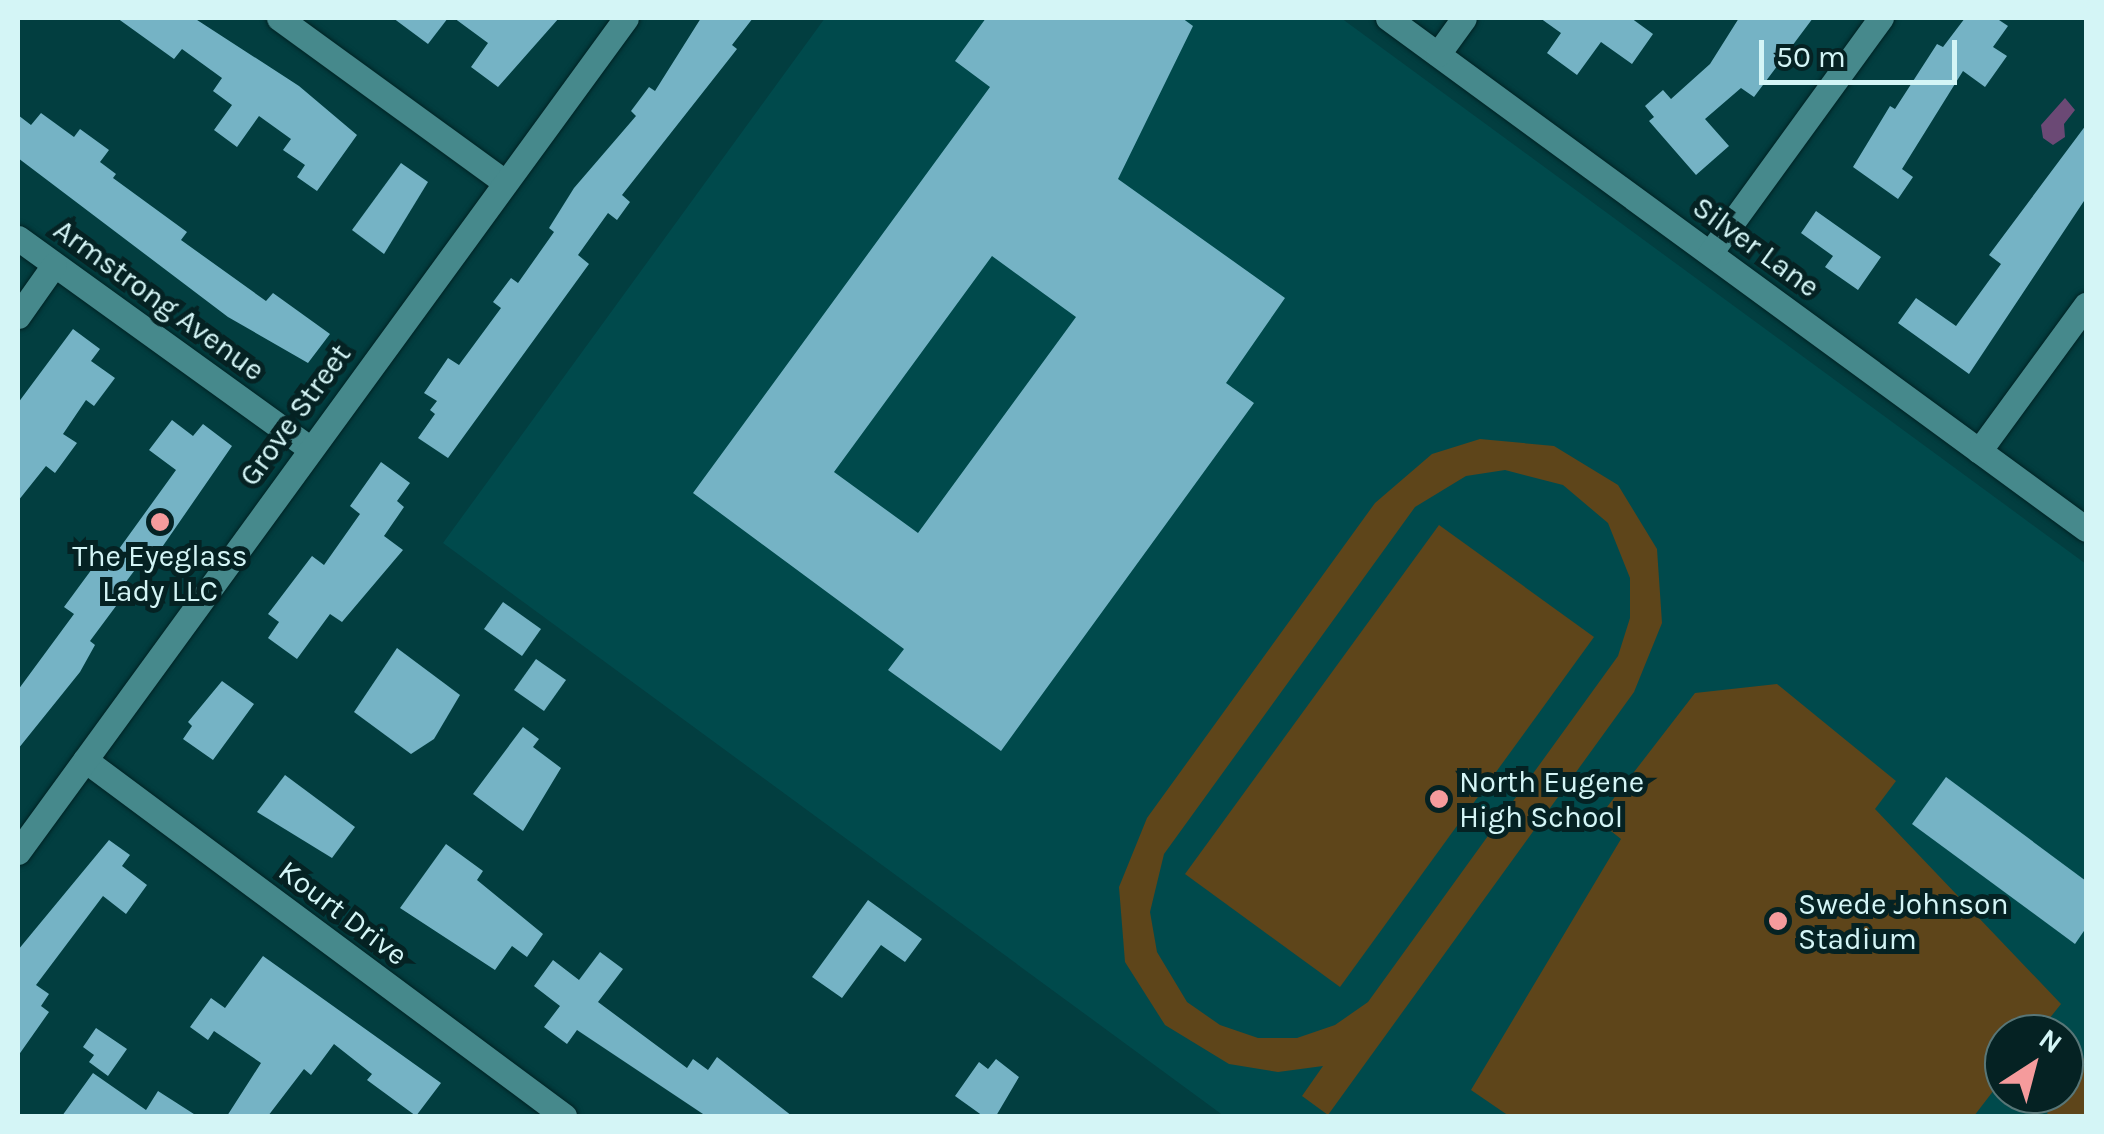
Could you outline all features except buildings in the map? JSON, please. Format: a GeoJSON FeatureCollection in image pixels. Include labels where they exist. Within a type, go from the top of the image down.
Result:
{"type":"FeatureCollection","features":[{"type":"Feature","properties":{"kind":"street"},"geometry":{"type":"LineString","coordinates":[[279,18],[506,182]]}},
{"type":"Feature","properties":{"kind":"street","name":"Grove Street"},"geometry":{"type":"LineString","coordinates":[[18,852],[626,18]]}},
{"type":"Feature","properties":{"kind":"street","name":"Silver Lane"},"geometry":{"type":"LineString","coordinates":[[1388,18],[2086,529]]}},
{"type":"Feature","properties":{"kind":"street"},"geometry":{"type":"LineString","coordinates":[[1438,54],[1464,18]]}},
{"type":"Feature","properties":{"kind":"street"},"geometry":{"type":"LineString","coordinates":[[1710,253],[1881,18]]}},
{"type":"Feature","properties":{"kind":"street","name":"Armstrong Avenue"},"geometry":{"type":"LineString","coordinates":[[18,238],[311,449]]}},
{"type":"Feature","properties":{"kind":"street"},"geometry":{"type":"LineString","coordinates":[[18,316],[54,265]]}},
{"type":"Feature","properties":{"kind":"street"},"geometry":{"type":"LineString","coordinates":[[1979,450],[2086,305]]}},
{"type":"Feature","properties":{"kind":"street","name":"Kourt Drive"},"geometry":{"type":"LineString","coordinates":[[84,760],[564,1116]]}},
{"type":"Feature","properties":{"kind":"shaded area","name":"North Eugene High School"},"geometry":{"type":"Polygon","coordinates":[[[825,18],[1341,18],[2086,564],[2086,1116],[1224,1116],[443,543],[825,18]]]}},
{"type":"Feature","properties":{"kind":"shaded area"},"geometry":{"type":"Polygon","coordinates":[[[2065,98],[2075,110],[2064,124],[2065,137],[2053,145],[2043,138],[2041,125],[2065,98]]]}},
{"type":"Feature","properties":{"kind":"shaded area"},"geometry":{"type":"Polygon","coordinates":[[[1480,439],[1554,446],[1618,485],[1657,549],[1662,623],[1634,692],[1328,1115],[1302,1096],[1323,1066],[1278,1072],[1229,1064],[1165,1025],[1125,962],[1119,887],[1147,818],[1375,503],[1432,454],[1480,439]],[[1505,470],[1466,476],[1415,507],[1164,854],[1150,912],[1157,952],[1187,1002],[1220,1025],[1258,1038],[1297,1038],[1335,1025],[1368,1002],[1618,656],[1630,618],[1630,578],[1608,523],[1563,485],[1505,470]]]}},
{"type":"Feature","properties":{"kind":"shaded area"},"geometry":{"type":"Polygon","coordinates":[[[1439,525],[1594,637],[1340,987],[1185,874],[1439,525]]]}},
{"type":"Feature","properties":{"kind":"shaded area","name":"Swede Johnson Stadium"},"geometry":{"type":"Polygon","coordinates":[[[1777,684],[1896,781],[1875,809],[2061,1004],[2053,1014],[1984,1014],[1984,1103],[1974,1116],[1509,1116],[1471,1090],[1621,839],[1597,820],[1695,693],[1777,684]]]}},
{"type":"Feature","properties":{"kind":"shaded area"},"geometry":{"type":"Polygon","coordinates":[[[2086,1055],[2086,1116],[2047,1116],[2084,1114],[2086,1055]]]}},
{"type":"Feature","properties":{"kind":"place","name":"The Eyeglass Lady LLC"},"geometry":{"type":"Point","coordinates":[160,522]}},
{"type":"Feature","properties":{"kind":"place","name":"North Eugene High School"},"geometry":{"type":"Point","coordinates":[1439,799]}},
{"type":"Feature","properties":{"kind":"place","name":"Swede Johnson Stadium"},"geometry":{"type":"Point","coordinates":[1778,921]}}]}
